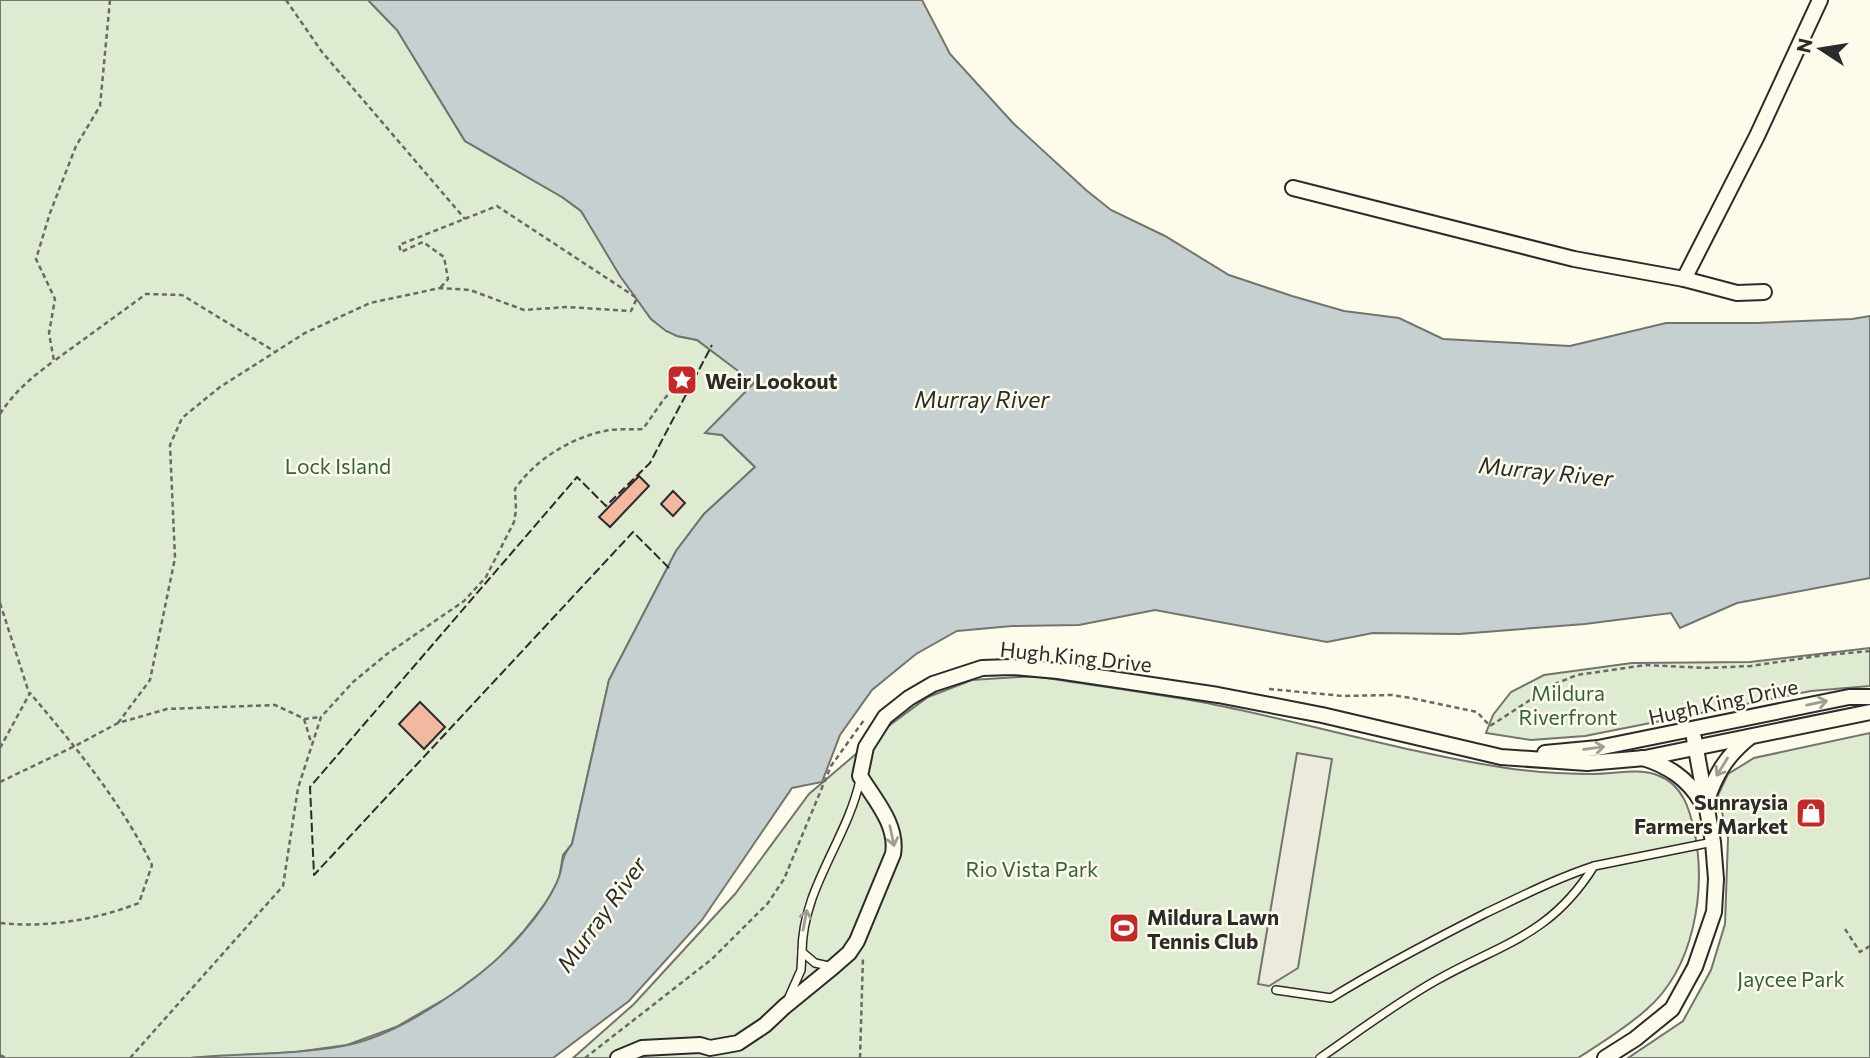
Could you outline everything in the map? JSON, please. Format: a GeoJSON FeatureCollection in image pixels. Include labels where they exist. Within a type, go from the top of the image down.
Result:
{"type":"FeatureCollection","features":[{"type":"Feature","properties":{"kind":"street"},"geometry":{"type":"LineString","coordinates":[[1684,279],[1757,136],[1820,0]]}},
{"type":"Feature","properties":{"kind":"street"},"geometry":{"type":"LineString","coordinates":[[1293,188],[1574,260],[1684,279],[1737,293],[1764,292]]}},
{"type":"Feature","properties":{"kind":"street","name":"Hugh King Drive"},"geometry":{"type":"LineString","coordinates":[[860,776],[866,747],[885,717],[933,684],[982,668],[1012,667],[1084,675],[1278,706],[1502,757],[1587,763],[1642,758],[1870,712]]}},
{"type":"Feature","properties":{"kind":"street","name":"Hugh King Drive"},"geometry":{"type":"LineString","coordinates":[[1502,757],[1598,748],[1849,697],[1870,697]]}},
{"type":"Feature","properties":{"kind":"street"},"geometry":{"type":"LineString","coordinates":[[1605,1058],[1635,1039],[1672,1009],[1695,967],[1714,912],[1716,879],[1713,842],[1692,730]]}},
{"type":"Feature","properties":{"kind":"street"},"geometry":{"type":"LineString","coordinates":[[1705,808],[1712,783],[1723,763],[1752,735]]}},
{"type":"Feature","properties":{"kind":"street"},"geometry":{"type":"LineString","coordinates":[[1642,758],[1677,774],[1693,788],[1705,808]]}},
{"type":"Feature","properties":{"kind":"street"},"geometry":{"type":"LineString","coordinates":[[618,1058],[642,1048],[700,1045],[710,1048],[738,1043],[765,1026],[783,1007],[849,953],[894,854],[895,843],[893,830],[860,776]]}},
{"type":"Feature","properties":{"kind":"lane"},"geometry":{"type":"LineString","coordinates":[[783,1007],[801,970],[805,917],[809,902],[853,803],[860,776]]}},
{"type":"Feature","properties":{"kind":"lane"},"geometry":{"type":"LineString","coordinates":[[1276,990],[1331,998],[1461,926],[1551,882],[1594,866],[1713,842]]}},
{"type":"Feature","properties":{"kind":"lane"},"geometry":{"type":"LineString","coordinates":[[1320,1058],[1416,992],[1531,933],[1550,919],[1580,889],[1594,866]]}},
{"type":"Feature","properties":{"kind":"lane"},"geometry":{"type":"LineString","coordinates":[[802,952],[815,963],[833,967]]}},
{"type":"Feature","properties":{"kind":"path"},"geometry":{"type":"LineString","coordinates":[[54,361],[50,333],[55,299],[36,259],[50,213],[76,146],[100,106],[110,0]]}},
{"type":"Feature","properties":{"kind":"path"},"geometry":{"type":"LineString","coordinates":[[286,0],[322,52],[465,219]]}},
{"type":"Feature","properties":{"kind":"path"},"geometry":{"type":"LineString","coordinates":[[118,723],[150,680],[175,558],[170,445],[182,418],[220,387],[274,351],[305,333],[370,303],[440,288],[470,290],[524,310],[566,307],[631,311],[637,298],[497,206],[399,245],[401,252],[423,242],[444,257],[448,279],[440,288]]}},
{"type":"Feature","properties":{"kind":"path"},"geometry":{"type":"LineString","coordinates":[[0,414],[31,377],[146,294],[182,296],[274,351]]}},
{"type":"Feature","properties":{"kind":"path"},"geometry":{"type":"LineString","coordinates":[[130,1058],[283,886],[298,788],[321,717],[353,681],[464,601],[486,577],[514,522],[515,489],[545,458],[572,441],[607,430],[643,429],[664,399],[682,380]]}},
{"type":"Feature","properties":{"kind":"path"},"geometry":{"type":"LineString","coordinates":[[0,603],[30,694],[75,746],[140,841],[152,865],[139,903],[108,915],[63,922],[19,925],[0,923]]}},
{"type":"Feature","properties":{"kind":"path"},"geometry":{"type":"LineString","coordinates":[[1267,689],[1343,696],[1392,695],[1411,698],[1477,712],[1490,726],[1555,684],[1577,675],[1646,665],[1706,668],[1751,666],[1870,651]]}},
{"type":"Feature","properties":{"kind":"path"},"geometry":{"type":"LineString","coordinates":[[0,748],[30,694]]}},
{"type":"Feature","properties":{"kind":"path"},"geometry":{"type":"LineString","coordinates":[[0,782],[118,723],[167,709],[275,705],[304,719],[321,717]]}},
{"type":"Feature","properties":{"kind":"path"},"geometry":{"type":"LineString","coordinates":[[585,1058],[712,959],[776,893],[831,766],[870,713]]}},
{"type":"Feature","properties":{"kind":"path"},"geometry":{"type":"LineString","coordinates":[[304,719],[312,745]]}},
{"type":"Feature","properties":{"kind":"path"},"geometry":{"type":"LineString","coordinates":[[1845,929],[1860,952],[1870,946]]}},
{"type":"Feature","properties":{"kind":"path"},"geometry":{"type":"LineString","coordinates":[[857,940],[864,959],[860,1058]]}},
{"type":"Feature","properties":{"kind":"path"},"geometry":{"type":"LineString","coordinates":[[0,1055],[6,1058]]}},
{"type":"Feature","properties":{"kind":"green space","name":"Lock Island"},"geometry":{"type":"Polygon","coordinates":[[[0,0],[368,0],[397,30],[465,141],[562,197],[581,211],[651,319],[677,336],[697,340],[755,383],[706,433],[722,435],[755,467],[704,514],[676,551],[609,680],[572,844],[563,855],[559,880],[547,901],[493,964],[450,996],[396,1027],[347,1045],[296,1052],[190,1058],[0,1058],[0,0]]]}},
{"type":"Feature","properties":{"kind":"green space","name":"Mildura Riverfront"},"geometry":{"type":"Polygon","coordinates":[[[1870,648],[1870,686],[1811,691],[1585,736],[1531,740],[1486,733],[1493,715],[1511,692],[1544,675],[1632,663],[1750,662],[1870,648]]]}},
{"type":"Feature","properties":{"kind":"green space","name":"Rio Vista Park"},"geometry":{"type":"Polygon","coordinates":[[[1034,676],[1201,702],[1425,753],[1500,767],[1559,773],[1634,772],[1657,775],[1679,791],[1688,807],[1695,834],[1699,880],[1693,928],[1686,951],[1676,973],[1647,1009],[1578,1058],[573,1058],[634,1004],[735,894],[809,794],[890,725],[928,697],[972,680],[1034,676]]]}},
{"type":"Feature","properties":{"kind":"green space","name":"Jaycee Park"},"geometry":{"type":"Polygon","coordinates":[[[1870,733],[1870,1058],[1628,1058],[1683,1021],[1711,970],[1725,924],[1728,838],[1718,795],[1728,774],[1754,758],[1870,733]]]}},
{"type":"Feature","properties":{"kind":"shaded area"},"geometry":{"type":"Polygon","coordinates":[[[1297,753],[1332,759],[1298,968],[1269,986],[1258,984],[1297,753]]]}},
{"type":"Feature","properties":{"kind":"water","name":"Murray River"},"geometry":{"type":"Polygon","coordinates":[[[368,0],[922,0],[950,54],[1013,123],[1111,210],[1165,236],[1229,275],[1292,296],[1344,311],[1399,318],[1443,339],[1570,346],[1666,323],[1757,323],[1870,316],[1870,578],[1737,603],[1680,628],[1671,613],[1585,624],[1459,634],[1373,633],[1327,642],[1155,610],[1079,625],[1012,626],[957,631],[916,654],[872,690],[840,735],[822,782],[792,788],[702,920],[629,1001],[553,1058],[190,1058],[305,1051],[366,1040],[391,1030],[442,1001],[489,966],[508,948],[529,925],[554,889],[563,859],[572,844],[609,680],[676,551],[704,514],[755,467],[722,435],[705,433],[754,383],[697,340],[666,331],[651,319],[620,276],[581,211],[562,197],[465,141],[397,30],[368,0]]]}},
{"type":"Feature","properties":{"kind":"building"},"geometry":{"type":"Polygon","coordinates":[[[639,476],[649,486],[610,527],[599,517],[639,476]]]}},
{"type":"Feature","properties":{"kind":"building"},"geometry":{"type":"Polygon","coordinates":[[[673,491],[685,503],[673,516],[661,504],[673,491]]]}},
{"type":"Feature","properties":{"kind":"building"},"geometry":{"type":"Polygon","coordinates":[[[420,702],[445,727],[424,749],[399,724],[420,702]]]}},
{"type":"Feature","properties":{"kind":"fence"},"geometry":{"type":"LineString","coordinates":[[669,568],[633,532],[314,875],[310,787],[577,477],[606,506],[650,463],[712,345]]}},
{"type":"Feature","properties":{"kind":"place","name":"Weir Lookout"},"geometry":{"type":"Point","coordinates":[682,380]}},
{"type":"Feature","properties":{"kind":"place","name":"Sunraysia Farmers Market"},"geometry":{"type":"Point","coordinates":[1811,813]}},
{"type":"Feature","properties":{"kind":"place","name":"Mildura Lawn Tennis Club"},"geometry":{"type":"Point","coordinates":[1124,928]}}]}
